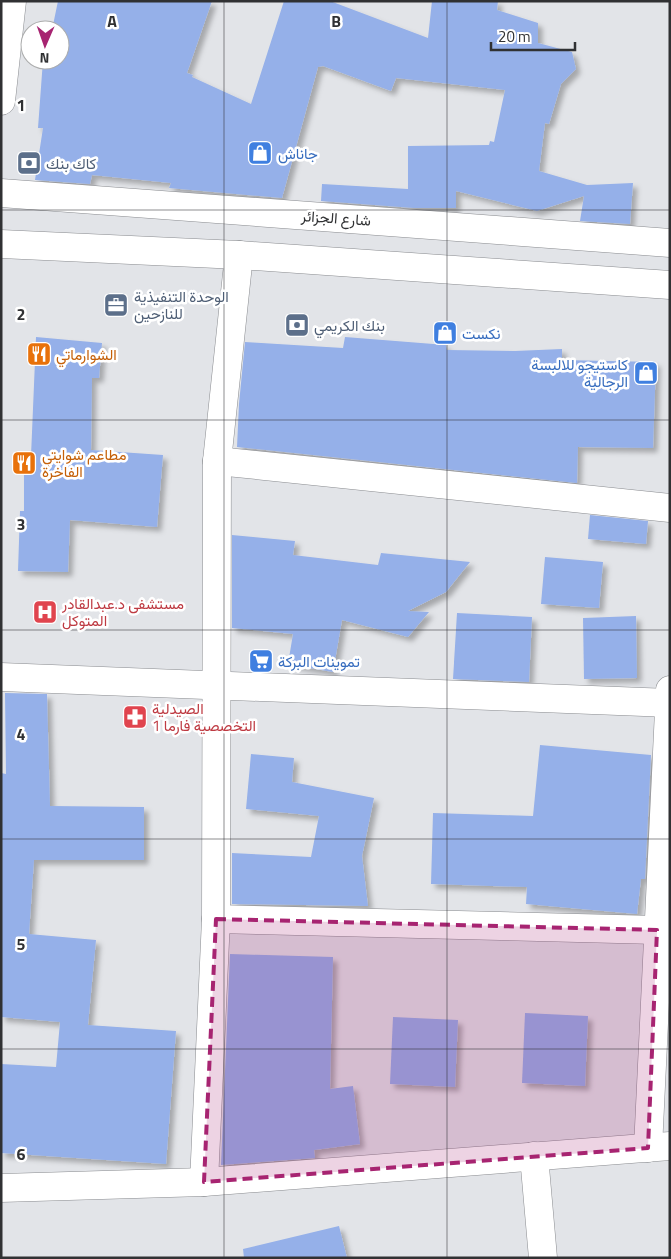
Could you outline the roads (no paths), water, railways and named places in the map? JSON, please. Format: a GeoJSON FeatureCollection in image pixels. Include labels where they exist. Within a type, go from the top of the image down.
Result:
{"type":"FeatureCollection","features":[{"type":"Feature","properties":{"kind":"street"},"geometry":{"type":"LineString","coordinates":[[1,101],[12,1]]}},
{"type":"Feature","properties":{"kind":"street","name":"شارع الجزائر"},"geometry":{"type":"LineString","coordinates":[[1,193],[670,243]]}},
{"type":"Feature","properties":{"kind":"street"},"geometry":{"type":"LineString","coordinates":[[1,244],[239,254],[670,285]]}},
{"type":"Feature","properties":{"kind":"street"},"geometry":{"type":"LineString","coordinates":[[204,1182],[216,919],[217,461],[239,254]]}},
{"type":"Feature","properties":{"kind":"street"},"geometry":{"type":"LineString","coordinates":[[217,461],[670,508]]}},
{"type":"Feature","properties":{"kind":"street"},"geometry":{"type":"LineString","coordinates":[[1,676],[217,687],[670,699],[657,930],[659,1146],[204,1182],[1,1188]]}},
{"type":"Feature","properties":{"kind":"street"},"geometry":{"type":"LineString","coordinates":[[216,919],[657,930]]}},
{"type":"Feature","properties":{"kind":"street"},"geometry":{"type":"LineString","coordinates":[[534,1156],[543,1258]]}},
{"type":"Feature","properties":{"kind":"place","name":"جاناش"},"geometry":{"type":"Point","coordinates":[260,153]}},
{"type":"Feature","properties":{"kind":"place","name":"كاك بنك"},"geometry":{"type":"Point","coordinates":[29,163]}},
{"type":"Feature","properties":{"kind":"place","name":"الوحدة التنفيذية للنازحين"},"geometry":{"type":"Point","coordinates":[116,305]}},
{"type":"Feature","properties":{"kind":"place","name":"بنك الكريمي"},"geometry":{"type":"Point","coordinates":[297,325]}},
{"type":"Feature","properties":{"kind":"place","name":"نكست"},"geometry":{"type":"Point","coordinates":[445,333]}},
{"type":"Feature","properties":{"kind":"place","name":"الشوارماتي"},"geometry":{"type":"Point","coordinates":[39,354]}},
{"type":"Feature","properties":{"kind":"place","name":"كاستيجو للالبسة الرجالية"},"geometry":{"type":"Point","coordinates":[646,373]}},
{"type":"Feature","properties":{"kind":"place","name":"مطاعم شوايتي الفاخرة"},"geometry":{"type":"Point","coordinates":[24,463]}},
{"type":"Feature","properties":{"kind":"place","name":"مستشفى د.عبدالقادر المتوكل"},"geometry":{"type":"Point","coordinates":[45,612]}},
{"type":"Feature","properties":{"kind":"place","name":"تموينات البركة"},"geometry":{"type":"Point","coordinates":[261,661]}},
{"type":"Feature","properties":{"kind":"place","name":"الصيدلية التخصصية فارما 1"},"geometry":{"type":"Point","coordinates":[135,717]}}]}
